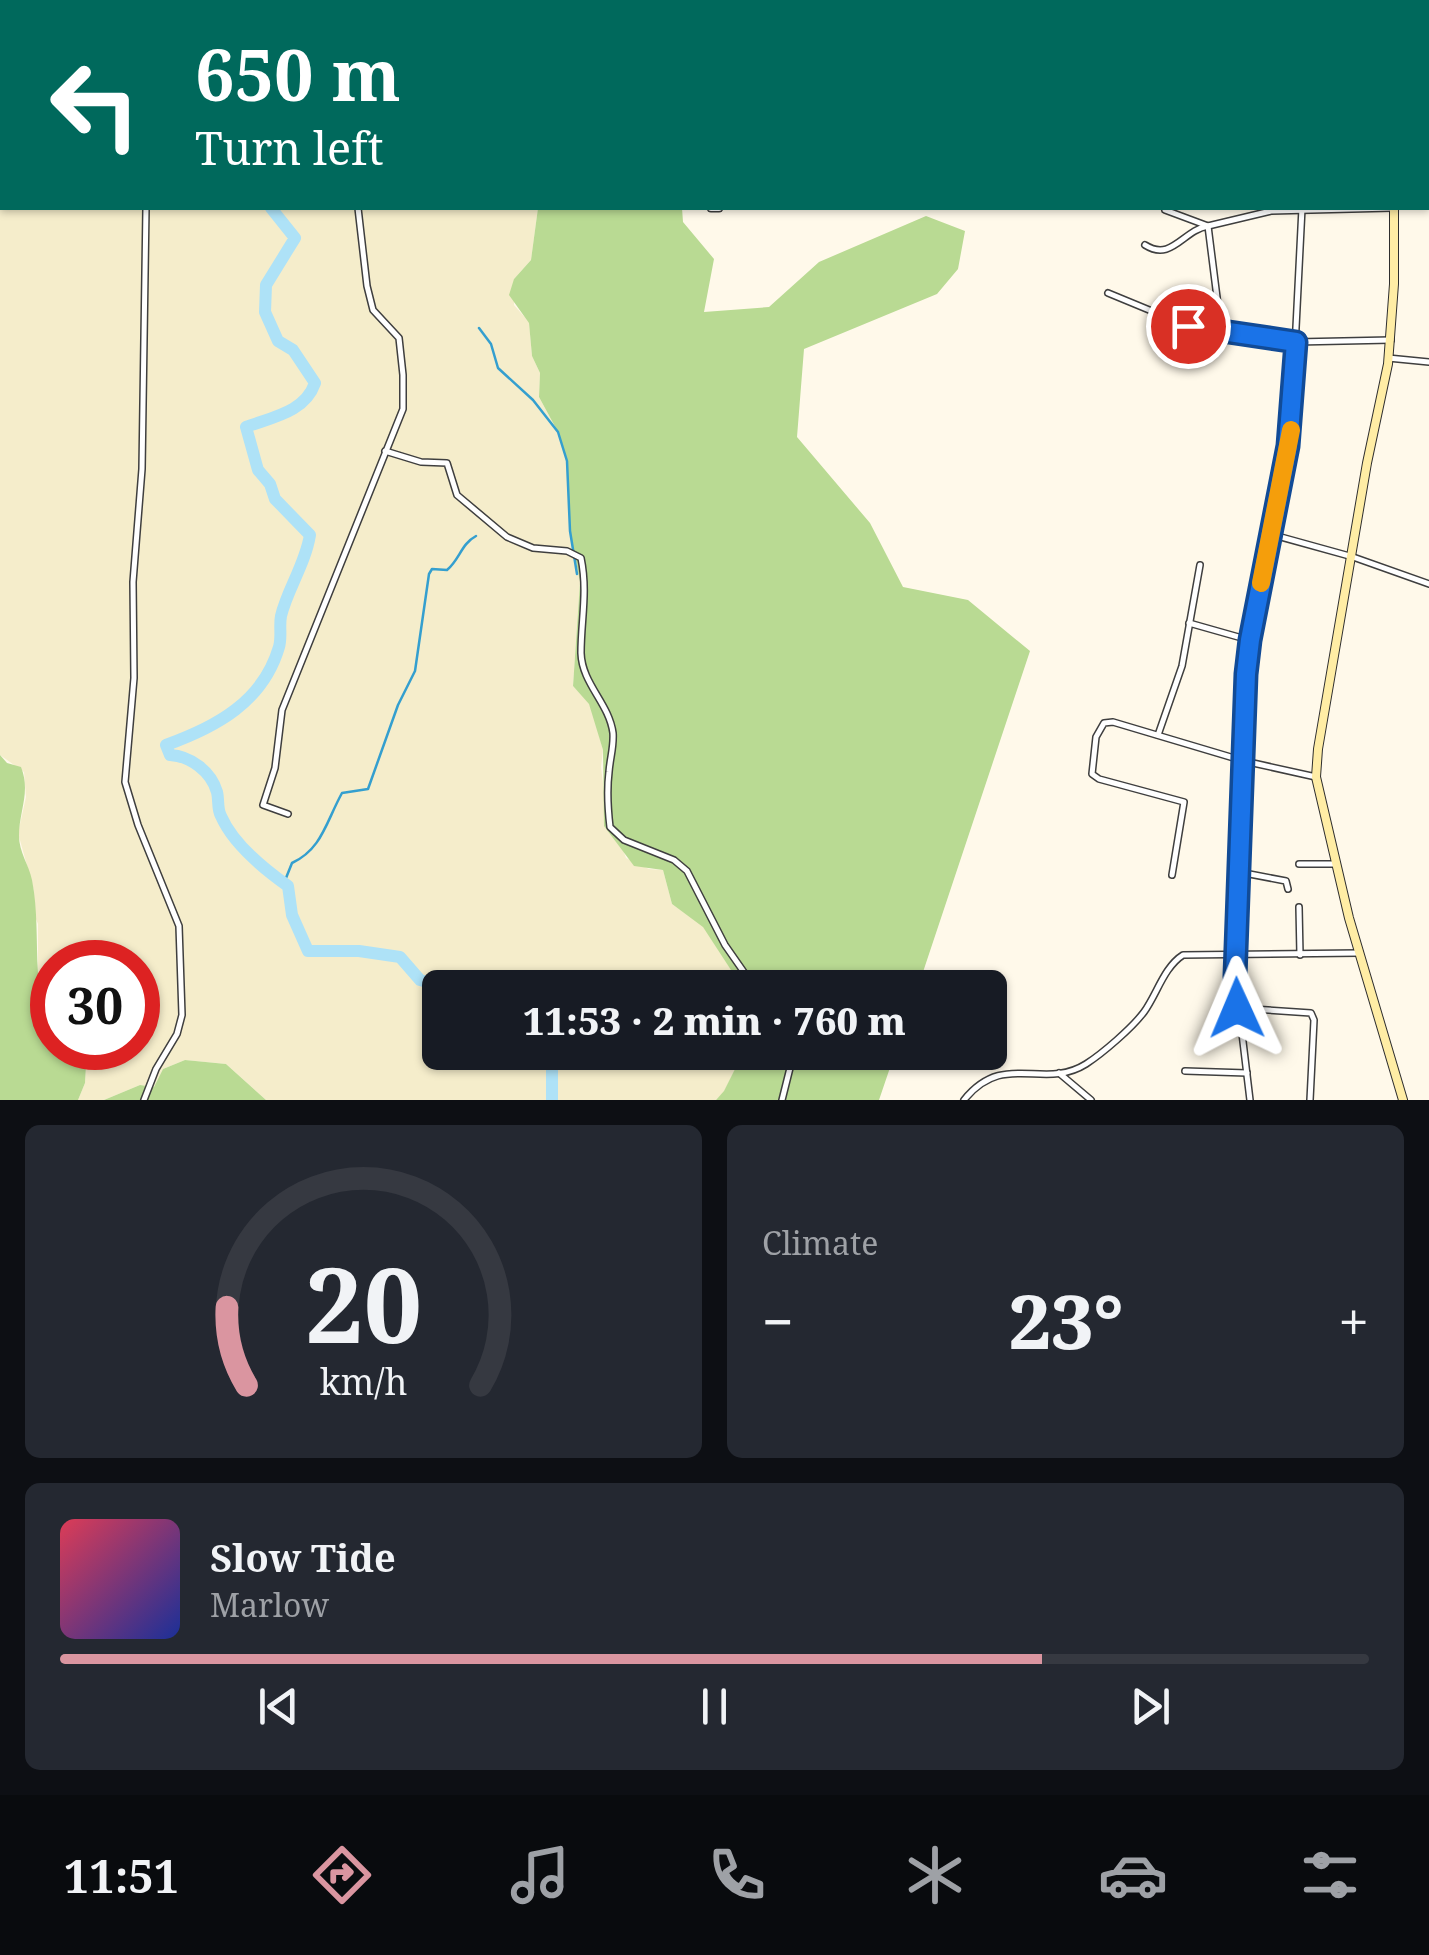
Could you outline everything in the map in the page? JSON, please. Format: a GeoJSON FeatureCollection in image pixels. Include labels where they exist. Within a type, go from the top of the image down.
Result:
{"type":"FeatureCollection","features":[{"type":"Feature","properties":{"kind":"main road"},"geometry":{"type":"LineString","coordinates":[[1394,210],[1391,340],[1364,476],[1316,777],[1402,1100]]}},
{"type":"Feature","properties":{"kind":"street"},"geometry":{"type":"LineString","coordinates":[[144,1100],[156,1069],[177,1034],[182,1014],[180,926],[132,808],[126,782],[134,678],[133,582],[142,470],[146,210]]}},
{"type":"Feature","properties":{"kind":"street"},"geometry":{"type":"LineString","coordinates":[[288,814],[263,805],[275,768],[282,710],[402,410],[404,375],[399,338],[378,318],[370,300],[358,210]]}},
{"type":"Feature","properties":{"kind":"street"},"geometry":{"type":"LineString","coordinates":[[1165,210],[1208,226]]}},
{"type":"Feature","properties":{"kind":"street"},"geometry":{"type":"LineString","coordinates":[[1145,245],[1163,251],[1194,228],[1250,211],[1276,210]]}},
{"type":"Feature","properties":{"kind":"street"},"geometry":{"type":"LineString","coordinates":[[1250,1100],[1237,1008],[1236,957],[1250,640],[1291,428],[1302,210]]}},
{"type":"Feature","properties":{"kind":"street"},"geometry":{"type":"LineString","coordinates":[[1208,226],[1221,331]]}},
{"type":"Feature","properties":{"kind":"street"},"geometry":{"type":"LineString","coordinates":[[1108,292],[1188,326],[1296,342],[1391,340]]}},
{"type":"Feature","properties":{"kind":"street"},"geometry":{"type":"LineString","coordinates":[[1388,358],[1429,362]]}},
{"type":"Feature","properties":{"kind":"street"},"geometry":{"type":"LineString","coordinates":[[385,451],[421,462],[447,464],[457,495],[507,537],[533,548],[568,551],[581,558],[587,591],[581,655],[588,681],[613,732],[614,750],[608,776],[610,827],[624,840],[674,860],[687,871],[725,945],[742,970]]}},
{"type":"Feature","properties":{"kind":"street"},"geometry":{"type":"LineString","coordinates":[[1270,534],[1353,556],[1429,584]]}},
{"type":"Feature","properties":{"kind":"street"},"geometry":{"type":"LineString","coordinates":[[1158,734],[1182,666],[1200,565]]}},
{"type":"Feature","properties":{"kind":"street"},"geometry":{"type":"LineString","coordinates":[[1190,623],[1250,640]]}},
{"type":"Feature","properties":{"kind":"street"},"geometry":{"type":"LineString","coordinates":[[1172,875],[1184,802],[1099,779],[1090,768],[1096,737],[1104,723],[1113,722],[1244,761],[1316,777]]}},
{"type":"Feature","properties":{"kind":"street"},"geometry":{"type":"LineString","coordinates":[[1299,864],[1337,864]]}},
{"type":"Feature","properties":{"kind":"street"},"geometry":{"type":"LineString","coordinates":[[1240,872],[1286,881],[1288,890]]}},
{"type":"Feature","properties":{"kind":"street"},"geometry":{"type":"LineString","coordinates":[[1300,907],[1300,955]]}},
{"type":"Feature","properties":{"kind":"street"},"geometry":{"type":"LineString","coordinates":[[964,1100],[979,1083],[999,1074],[1058,1072],[1084,1066],[1138,1020],[1177,959],[1196,954],[1236,957],[1360,953]]}},
{"type":"Feature","properties":{"kind":"street"},"geometry":{"type":"LineString","coordinates":[[1237,1008],[1311,1013],[1314,1020],[1310,1100]]}},
{"type":"Feature","properties":{"kind":"street"},"geometry":{"type":"LineString","coordinates":[[782,1100],[790,1070]]}},
{"type":"Feature","properties":{"kind":"street"},"geometry":{"type":"LineString","coordinates":[[1185,1071],[1247,1074]]}},
{"type":"Feature","properties":{"kind":"street"},"geometry":{"type":"LineString","coordinates":[[1058,1072],[1091,1100]]}},
{"type":"Feature","properties":{"kind":"shaded area"},"geometry":{"type":"Polygon","coordinates":[[[0,210],[538,210],[531,260],[514,279],[514,305],[529,322],[532,356],[540,373],[539,397],[558,432],[567,461],[570,531],[580,582],[573,686],[589,703],[594,717],[603,750],[605,800],[626,858],[649,869],[663,870],[672,904],[703,926],[731,970],[422,970],[422,1070],[735,1070],[716,1100],[266,1100],[226,1064],[185,1060],[163,1069],[154,1087],[140,1085],[104,1100],[78,1100],[86,1070],[160,1070],[160,940],[38,940],[34,891],[18,833],[26,797],[24,772],[0,755],[0,210]]]}},
{"type":"Feature","properties":{"kind":"green space"},"geometry":{"type":"Polygon","coordinates":[[[538,210],[682,210],[683,222],[714,259],[704,312],[769,307],[819,262],[926,216],[965,231],[958,269],[937,294],[804,349],[797,437],[870,523],[903,587],[968,600],[1030,651],[924,970],[731,970],[703,927],[672,904],[663,870],[634,866],[604,826],[603,750],[589,704],[573,686],[580,582],[570,531],[567,461],[558,432],[539,397],[540,373],[532,356],[529,323],[509,295],[514,279],[531,260],[538,210]]]}},
{"type":"Feature","properties":{"kind":"green space"},"geometry":{"type":"Polygon","coordinates":[[[0,755],[7,763],[21,767],[24,776],[19,842],[31,874],[37,940],[30,940],[30,1070],[86,1070],[78,1100],[0,1100],[0,755]]]}},
{"type":"Feature","properties":{"kind":"green space"},"geometry":{"type":"Polygon","coordinates":[[[185,1060],[226,1064],[266,1100],[104,1100],[140,1085],[154,1087],[163,1069],[185,1060]]]}},
{"type":"Feature","properties":{"kind":"green space"},"geometry":{"type":"Polygon","coordinates":[[[734,1070],[889,1070],[879,1100],[716,1100],[734,1070]]]}},
{"type":"Feature","properties":{"kind":"waterway"},"geometry":{"type":"LineString","coordinates":[[273,210],[295,238],[266,285],[265,312],[278,341],[293,350],[315,383],[296,407],[246,427],[258,470],[270,484],[275,499],[310,535],[281,616],[279,647],[262,683],[220,721],[166,745],[170,755],[185,758],[205,771],[214,784],[220,813],[233,836],[259,864],[288,886],[292,915],[308,951],[359,951],[400,957],[422,981]]}},
{"type":"Feature","properties":{"kind":"waterway"},"geometry":{"type":"LineString","coordinates":[[479,328],[491,344],[498,368],[533,400],[558,432],[567,461],[570,531],[577,574]]}},
{"type":"Feature","properties":{"kind":"waterway"},"geometry":{"type":"LineString","coordinates":[[284,883],[292,863],[317,842],[342,793],[368,789],[398,705],[415,671],[429,574],[432,569],[447,570],[476,536]]}},
{"type":"Feature","properties":{"kind":"waterway"},"geometry":{"type":"LineString","coordinates":[[552,1070],[552,1100]]}},
{"type":"Feature","properties":{"kind":"slow traffic"},"geometry":{"type":"LineString","coordinates":[[1261,583],[1291,430]]}},
{"type":"Feature","properties":{"kind":"route"},"geometry":{"type":"LineString","coordinates":[[1188,326],[1296,342],[1291,428],[1250,640],[1244,695],[1237,1008]]}}]}
